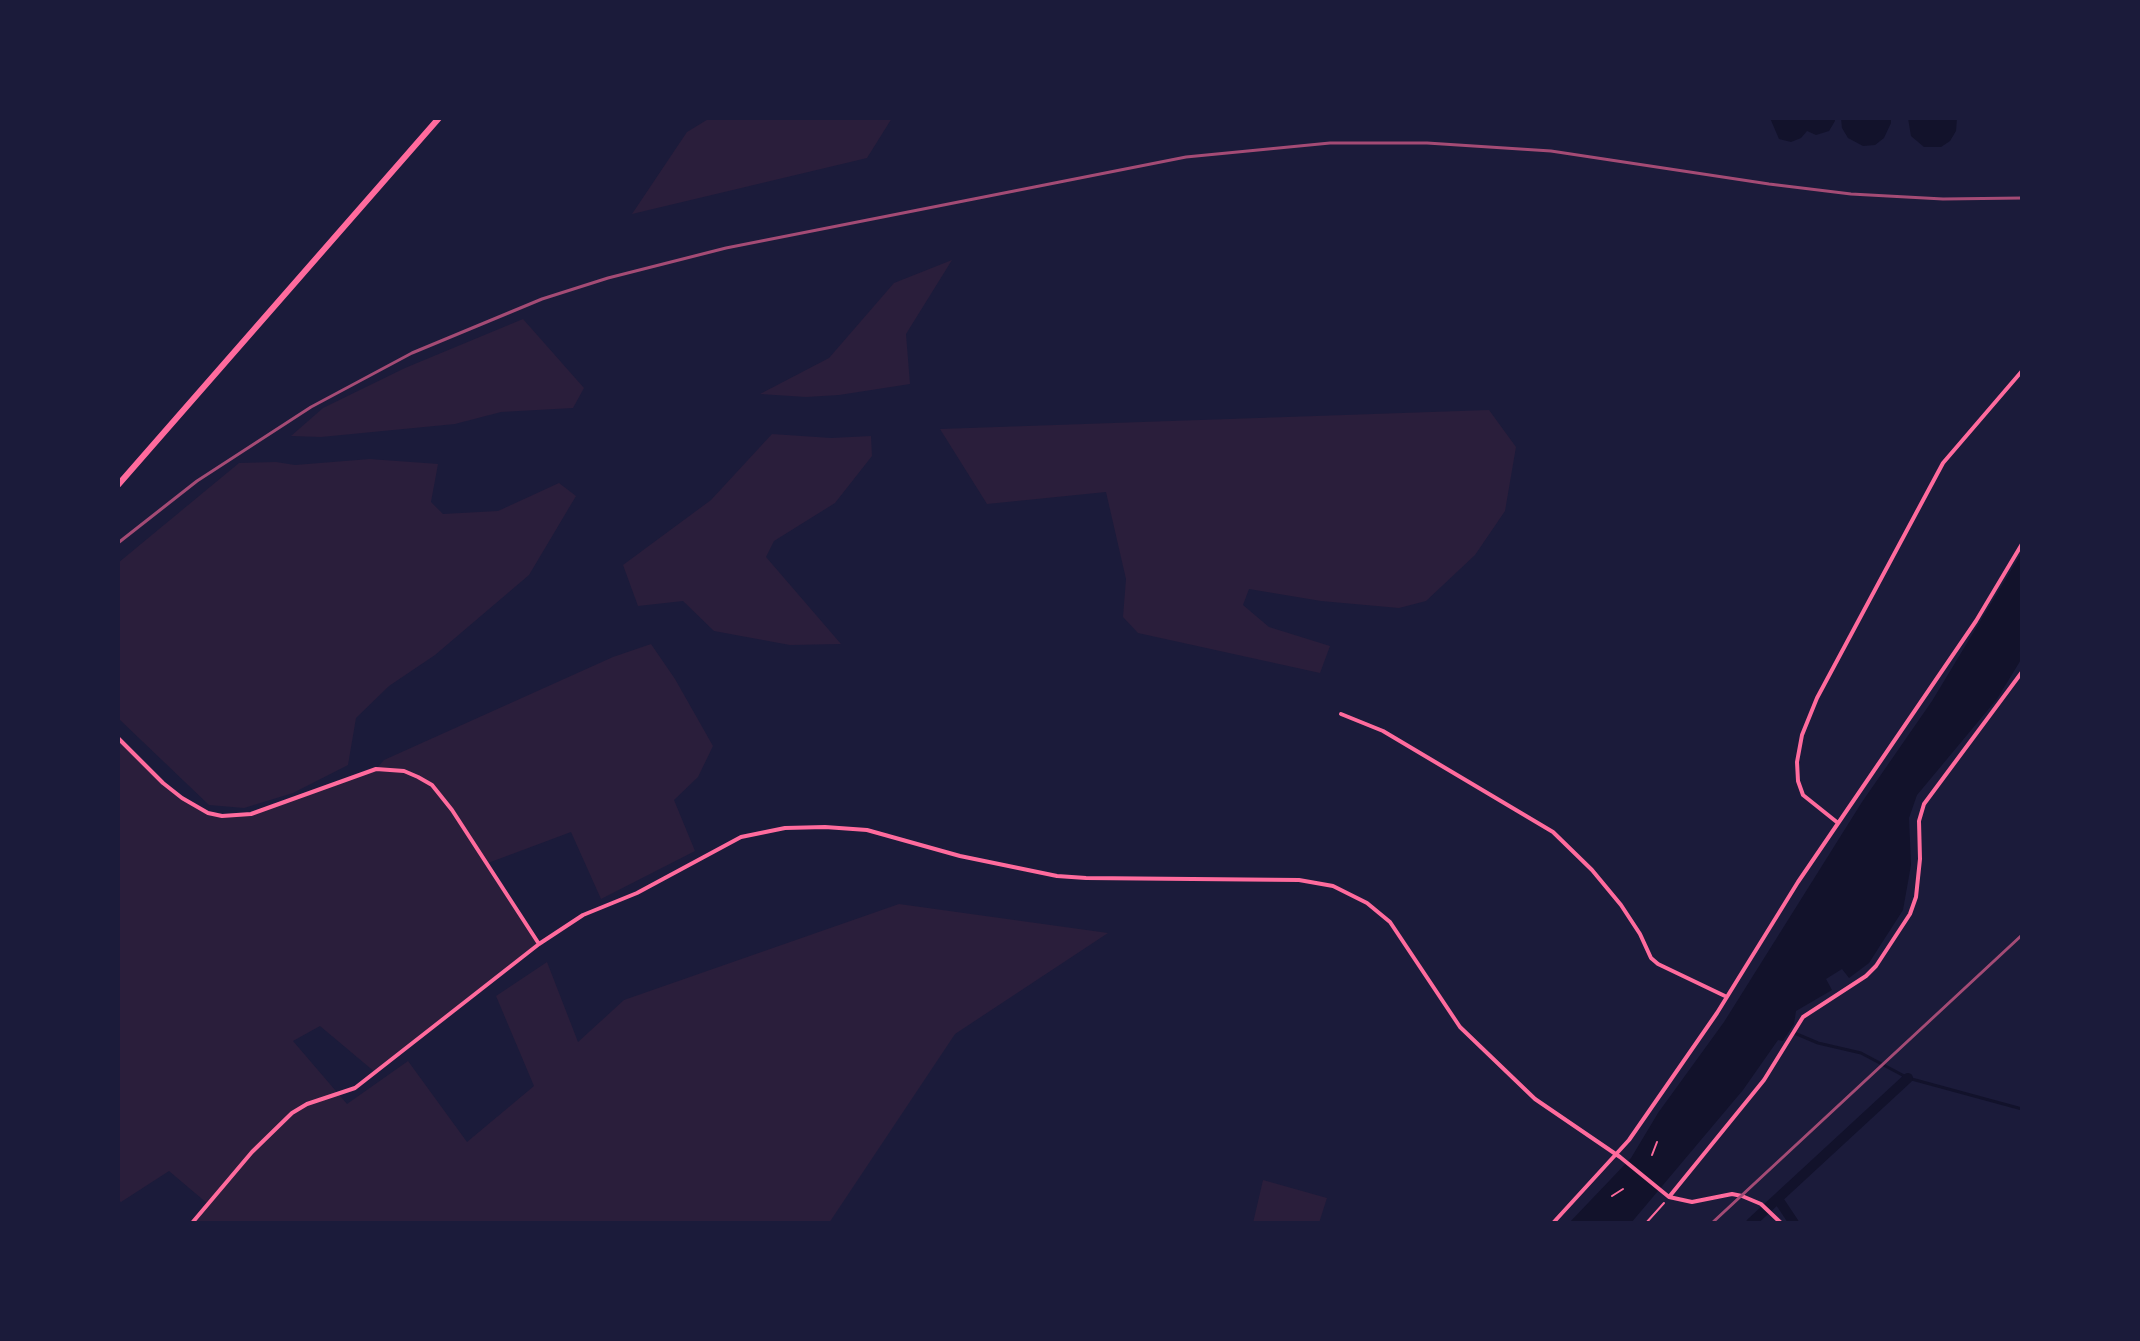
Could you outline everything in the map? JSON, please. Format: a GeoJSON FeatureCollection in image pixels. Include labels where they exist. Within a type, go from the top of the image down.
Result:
{"type":"FeatureCollection","features":[{"type":"Feature","properties":{"kind":"main road"},"geometry":{"type":"LineString","coordinates":[[118,485],[439,118]]}},
{"type":"Feature","properties":{"kind":"street"},"geometry":{"type":"LineString","coordinates":[[1838,823],[1803,795],[1798,781],[1797,762],[1807,722],[1824,684],[1943,463],[2022,371]]}},
{"type":"Feature","properties":{"kind":"street"},"geometry":{"type":"LineString","coordinates":[[1553,1223],[1618,1155],[1727,997],[1798,882],[1976,621],[2022,544]]}},
{"type":"Feature","properties":{"kind":"street"},"geometry":{"type":"LineString","coordinates":[[1669,1197],[1764,1080],[1803,1017],[1866,976],[1876,966],[1910,914],[1917,886],[1919,821],[1924,804],[2022,672]]}},
{"type":"Feature","properties":{"kind":"street"},"geometry":{"type":"LineString","coordinates":[[1341,714],[1383,731],[1553,832],[1592,870],[1621,905],[1651,958],[1727,997]]}},
{"type":"Feature","properties":{"kind":"street"},"geometry":{"type":"LineString","coordinates":[[118,738],[172,791],[208,813],[222,816],[251,814],[376,769],[404,771],[418,777],[432,785],[452,810],[539,944]]}},
{"type":"Feature","properties":{"kind":"street"},"geometry":{"type":"LineString","coordinates":[[192,1223],[241,1164],[292,1113],[307,1104],[355,1088],[539,944],[583,915],[637,893],[741,837],[785,828],[825,827],[867,830],[985,863],[1057,876],[1314,881],[1349,893],[1390,922],[1460,1027],[1520,1088],[1618,1155],[1669,1197],[1692,1202],[1737,1194],[1761,1204],[1781,1223]]}},
{"type":"Feature","properties":{"kind":"path"},"geometry":{"type":"LineString","coordinates":[[1652,1155],[1657,1142]]}},
{"type":"Feature","properties":{"kind":"path"},"geometry":{"type":"LineString","coordinates":[[1612,1196],[1623,1189]]}},
{"type":"Feature","properties":{"kind":"path"},"geometry":{"type":"LineString","coordinates":[[1646,1223],[1669,1197]]}},
{"type":"Feature","properties":{"kind":"shaded area"},"geometry":{"type":"Polygon","coordinates":[[[710,118],[892,118],[867,158],[632,214],[687,132],[710,118]]]}},
{"type":"Feature","properties":{"kind":"shaded area"},"geometry":{"type":"Polygon","coordinates":[[[1770,118],[1835,118],[1835,121],[1829,131],[1816,135],[1807,131],[1791,142],[1779,139],[1770,118]]]}},
{"type":"Feature","properties":{"kind":"shaded area"},"geometry":{"type":"Polygon","coordinates":[[[1841,118],[1891,118],[1891,123],[1884,138],[1875,145],[1863,146],[1848,138],[1841,118]]]}},
{"type":"Feature","properties":{"kind":"shaded area"},"geometry":{"type":"Polygon","coordinates":[[[1908,118],[1957,118],[1956,131],[1950,141],[1941,147],[1924,147],[1911,136],[1908,118]]]}},
{"type":"Feature","properties":{"kind":"shaded area"},"geometry":{"type":"Polygon","coordinates":[[[952,260],[906,334],[910,384],[839,395],[806,397],[760,394],[829,358],[894,283],[952,260]]]}},
{"type":"Feature","properties":{"kind":"shaded area"},"geometry":{"type":"Polygon","coordinates":[[[523,319],[584,388],[573,408],[501,412],[455,424],[321,437],[291,436],[323,408],[405,368],[523,319]]]}},
{"type":"Feature","properties":{"kind":"shaded area"},"geometry":{"type":"Polygon","coordinates":[[[1489,410],[1516,447],[1505,511],[1475,555],[1426,601],[1399,608],[1321,601],[1249,589],[1243,605],[1269,627],[1330,646],[1320,673],[1138,633],[1123,617],[1126,579],[1106,492],[987,504],[940,429],[1489,410]]]}},
{"type":"Feature","properties":{"kind":"shaded area"},"geometry":{"type":"Polygon","coordinates":[[[772,434],[831,438],[871,436],[872,456],[835,503],[774,541],[766,557],[841,644],[790,645],[714,631],[683,601],[638,606],[623,565],[711,500],[772,434]]]}},
{"type":"Feature","properties":{"kind":"shaded area"},"geometry":{"type":"Polygon","coordinates":[[[370,459],[438,464],[431,502],[443,514],[498,511],[559,483],[576,496],[529,575],[435,655],[389,686],[356,718],[348,765],[293,793],[244,808],[209,805],[118,718],[118,563],[239,463],[295,465],[370,459]]]}},
{"type":"Feature","properties":{"kind":"shaded area"},"geometry":{"type":"Polygon","coordinates":[[[2022,552],[2022,658],[1997,699],[1917,795],[1909,818],[1911,865],[1903,910],[1869,963],[1849,978],[1842,969],[1826,979],[1832,990],[1796,1011],[1794,1024],[1783,1041],[1778,1040],[1743,1090],[1631,1223],[1569,1223],[1631,1158],[1658,1113],[1724,1022],[1862,802],[1932,701],[2022,552]]]}},
{"type":"Feature","properties":{"kind":"shaded area"},"geometry":{"type":"Polygon","coordinates":[[[651,644],[713,746],[698,777],[674,800],[695,851],[601,899],[571,832],[488,863],[539,944],[376,1073],[320,1026],[293,1041],[347,1104],[408,1061],[467,1142],[534,1086],[496,996],[547,962],[578,1042],[624,1000],[899,904],[1108,933],[955,1034],[829,1223],[192,1223],[208,1204],[169,1171],[121,1202],[118,1200],[118,738],[182,798],[208,813],[222,816],[251,814],[376,769],[384,760],[613,657],[651,644]]]}},
{"type":"Feature","properties":{"kind":"shaded area"},"geometry":{"type":"Polygon","coordinates":[[[1263,1180],[1327,1198],[1319,1223],[1253,1223],[1263,1180]]]}},
{"type":"Feature","properties":{"kind":"waterway"},"geometry":{"type":"LineString","coordinates":[[1792,1032],[1818,1043],[1861,1053],[1908,1078],[2022,1109]]}},
{"type":"Feature","properties":{"kind":"waterway"},"geometry":{"type":"LineString","coordinates":[[1751,1223],[1908,1078]]}},
{"type":"Feature","properties":{"kind":"waterway"},"geometry":{"type":"LineString","coordinates":[[1778,1199],[1794,1223]]}},
{"type":"Feature","properties":{"kind":"railway"},"geometry":{"type":"LineString","coordinates":[[118,543],[197,481],[311,407],[412,353],[542,299],[608,278],[726,248],[1186,157],[1330,143],[1427,143],[1551,151],[1851,194],[1943,199],[2022,198]]}},
{"type":"Feature","properties":{"kind":"railway"},"geometry":{"type":"LineString","coordinates":[[1712,1223],[2022,935]]}}]}
